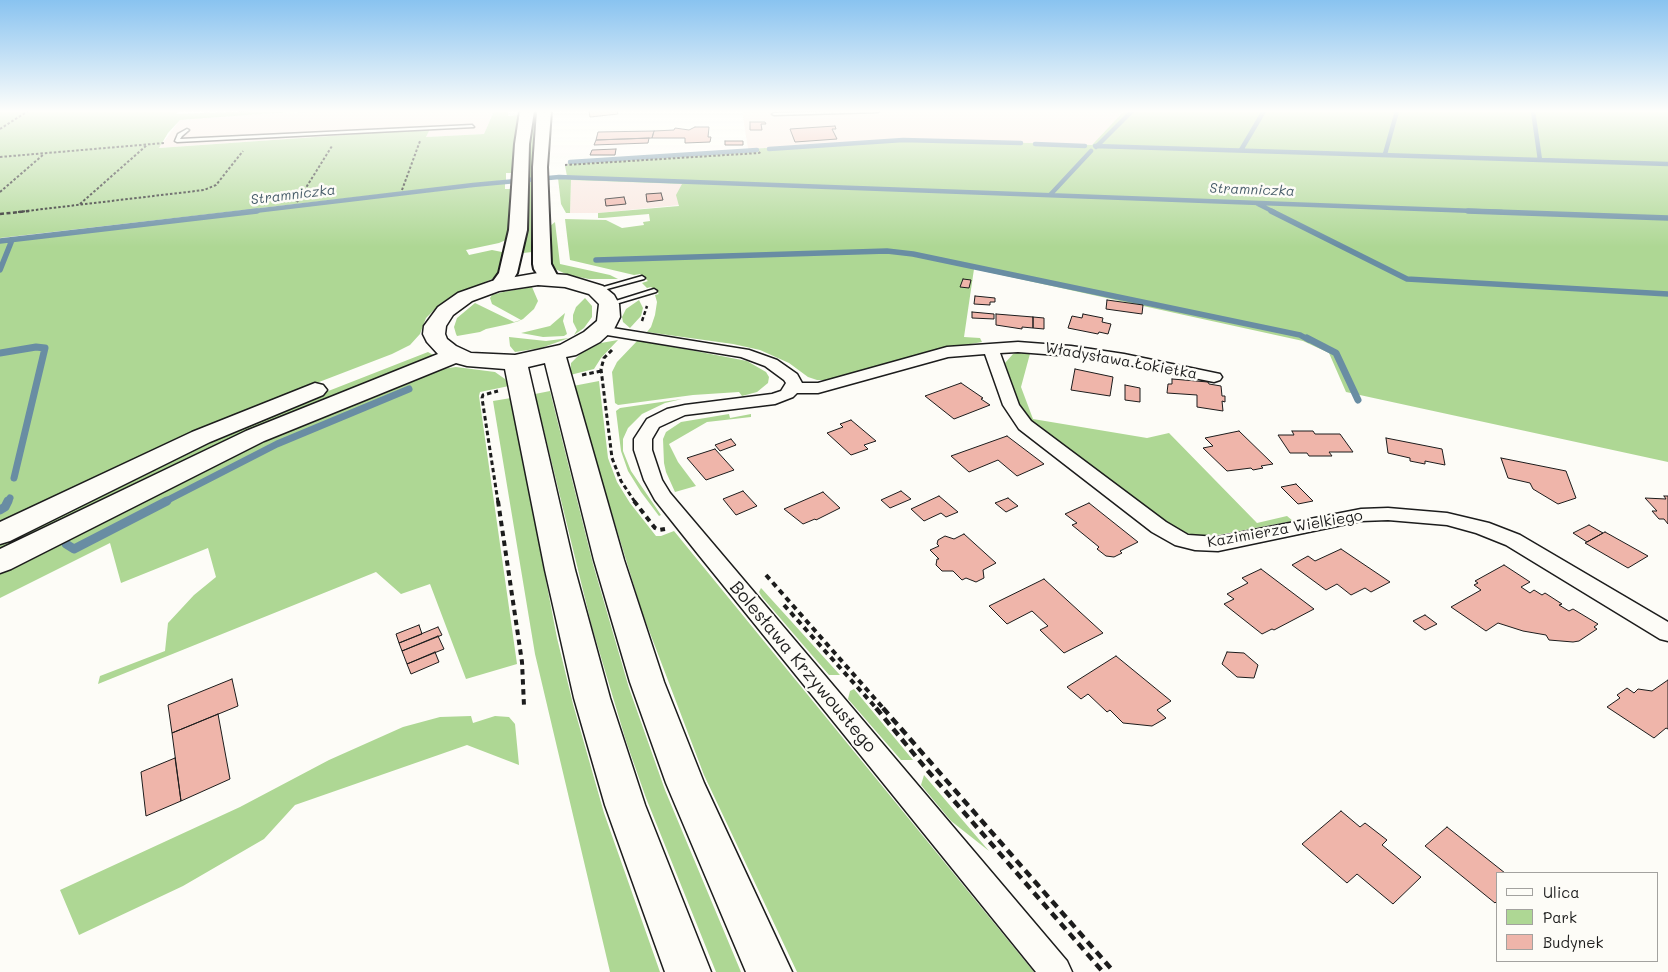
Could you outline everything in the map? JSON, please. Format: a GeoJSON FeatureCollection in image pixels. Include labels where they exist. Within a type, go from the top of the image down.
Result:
{"type":"FeatureCollection","features":[{"type":"Feature","properties":{"kind":"main road"},"geometry":{"type":"LineString","coordinates":[[501,284],[508,273],[516,245],[521,156]]}},
{"type":"Feature","properties":{"kind":"main road"},"geometry":{"type":"LineString","coordinates":[[541,156],[542,264],[550,279]]}},
{"type":"Feature","properties":{"kind":"main road"},"geometry":{"type":"LineString","coordinates":[[550,279],[578,283],[602,297],[609,317],[600,330],[581,344],[554,354],[515,362],[482,361],[446,348],[434,334],[435,326],[445,311],[465,297],[501,284],[550,279]]}},
{"type":"Feature","properties":{"kind":"main road"},"geometry":{"type":"LineString","coordinates":[[0,534],[232,424],[446,348]]}},
{"type":"Feature","properties":{"kind":"main road"},"geometry":{"type":"LineString","coordinates":[[0,562],[255,436],[446,348]]}},
{"type":"Feature","properties":{"kind":"main road"},"geometry":{"type":"LineString","coordinates":[[554,354],[559,379],[609,560],[647,682],[684,783],[769,972]]}},
{"type":"Feature","properties":{"kind":"main road"},"geometry":{"type":"LineString","coordinates":[[515,362],[560,570],[592,698],[625,805],[688,972]]}},
{"type":"Feature","properties":{"kind":"street"},"geometry":{"type":"LineString","coordinates":[[600,330],[727,350],[753,356],[770,362],[787,373],[793,380],[792,388]]}},
{"type":"Feature","properties":{"kind":"street","name":"Władysława Łokietka"},"geometry":{"type":"LineString","coordinates":[[744,404],[775,398],[787,394],[792,388],[818,388],[940,353],[991,348],[1037,347],[1071,350],[1214,377]]}},
{"type":"Feature","properties":{"kind":"street","name":"Kazimierza Wielkiego"},"geometry":{"type":"LineString","coordinates":[[991,348],[1012,406],[1025,425],[1159,527],[1182,540],[1195,543],[1218,544],[1361,515],[1408,515],[1447,519],[1482,528],[1513,540],[1668,633]]}},
{"type":"Feature","properties":{"kind":"street","name":"Bolesława Krzywoustego"},"geometry":{"type":"LineString","coordinates":[[744,404],[685,410],[667,415],[653,423],[646,430],[643,439],[643,450],[647,467],[657,488],[705,549],[1056,972]]}},
{"type":"Feature","properties":{"kind":"lane"},"geometry":{"type":"LineString","coordinates":[[602,297],[642,278]]}},
{"type":"Feature","properties":{"kind":"lane"},"geometry":{"type":"LineString","coordinates":[[602,297],[654,291]]}},
{"type":"Feature","properties":{"kind":"path"},"geometry":{"type":"LineString","coordinates":[[0,192],[41,156]]}},
{"type":"Feature","properties":{"kind":"path"},"geometry":{"type":"LineString","coordinates":[[80,204],[134,156]]}},
{"type":"Feature","properties":{"kind":"path"},"geometry":{"type":"LineString","coordinates":[[0,214],[204,190],[216,185],[239,156]]}},
{"type":"Feature","properties":{"kind":"path"},"geometry":{"type":"LineString","coordinates":[[297,202],[326,156]]}},
{"type":"Feature","properties":{"kind":"path"},"geometry":{"type":"LineString","coordinates":[[402,190],[414,156]]}},
{"type":"Feature","properties":{"kind":"path"},"geometry":{"type":"LineString","coordinates":[[566,165],[694,156]]}},
{"type":"Feature","properties":{"kind":"path"},"geometry":{"type":"LineString","coordinates":[[638,325],[644,319],[647,306],[644,301]]}},
{"type":"Feature","properties":{"kind":"path"},"geometry":{"type":"LineString","coordinates":[[502,390],[488,393],[483,395],[482,398],[522,662],[524,706]]}},
{"type":"Feature","properties":{"kind":"path"},"geometry":{"type":"LineString","coordinates":[[766,575],[1114,972]]}},
{"type":"Feature","properties":{"kind":"path"},"geometry":{"type":"LineString","coordinates":[[782,602],[860,688],[928,771],[1103,972]]}},
{"type":"Feature","properties":{"kind":"shaded area"},"geometry":{"type":"Polygon","coordinates":[[[571,180],[682,184],[680,205],[598,213],[570,213],[571,180]]]}},
{"type":"Feature","properties":{"kind":"green space"},"geometry":{"type":"Polygon","coordinates":[[[0,156],[514,156],[513,173],[506,173],[506,180],[0,238],[0,156]]]}},
{"type":"Feature","properties":{"kind":"green space"},"geometry":{"type":"Polygon","coordinates":[[[529,156],[533,156],[532,252],[523,253],[527,230],[529,156]]]}},
{"type":"Feature","properties":{"kind":"green space"},"geometry":{"type":"Polygon","coordinates":[[[638,156],[1668,156],[1668,462],[1346,392],[1329,353],[1303,341],[974,269],[964,337],[980,338],[982,342],[931,351],[830,380],[817,380],[808,377],[789,363],[760,350],[733,344],[647,332],[655,315],[657,302],[655,295],[659,294],[651,287],[647,288],[642,283],[648,281],[640,274],[634,275],[570,260],[565,219],[606,220],[622,228],[644,225],[643,222],[650,221],[649,214],[598,218],[598,213],[679,206],[676,195],[682,184],[571,180],[570,213],[566,213],[561,204],[558,178],[838,187],[567,176],[565,166],[568,166],[568,161],[638,156]]]}},
{"type":"Feature","properties":{"kind":"green space"},"geometry":{"type":"Polygon","coordinates":[[[505,183],[505,189],[512,189],[508,239],[499,243],[466,250],[469,255],[492,250],[502,252],[504,255],[499,272],[492,279],[457,294],[439,305],[426,318],[420,334],[410,345],[392,354],[280,397],[0,526],[0,242],[505,183]]]}},
{"type":"Feature","properties":{"kind":"green space"},"geometry":{"type":"Polygon","coordinates":[[[555,222],[560,264],[610,275],[618,279],[589,279],[568,275],[553,268],[550,226],[555,222]]]}},
{"type":"Feature","properties":{"kind":"green space"},"geometry":{"type":"Polygon","coordinates":[[[532,287],[538,301],[534,309],[521,320],[492,304],[490,298],[492,295],[532,287]]]}},
{"type":"Feature","properties":{"kind":"green space"},"geometry":{"type":"Polygon","coordinates":[[[585,298],[592,306],[592,317],[584,328],[574,335],[577,330],[573,322],[573,315],[576,307],[585,298]]]}},
{"type":"Feature","properties":{"kind":"green space"},"geometry":{"type":"Polygon","coordinates":[[[639,300],[643,308],[641,316],[630,328],[623,322],[622,317],[626,309],[639,300]]]}},
{"type":"Feature","properties":{"kind":"green space"},"geometry":{"type":"Polygon","coordinates":[[[475,303],[514,322],[521,320],[480,332],[457,336],[454,327],[457,318],[475,303]]]}},
{"type":"Feature","properties":{"kind":"green space"},"geometry":{"type":"Polygon","coordinates":[[[565,313],[563,321],[567,334],[564,336],[543,337],[521,333],[550,326],[565,313]]]}},
{"type":"Feature","properties":{"kind":"green space"},"geometry":{"type":"Polygon","coordinates":[[[509,337],[546,341],[569,338],[541,348],[515,352],[510,346],[509,337]]]}},
{"type":"Feature","properties":{"kind":"green space"},"geometry":{"type":"Polygon","coordinates":[[[618,340],[601,358],[594,369],[570,375],[571,363],[582,352],[601,343],[618,340]]]}},
{"type":"Feature","properties":{"kind":"green space"},"geometry":{"type":"Polygon","coordinates":[[[638,340],[747,361],[766,372],[769,377],[768,383],[757,392],[742,396],[739,392],[693,395],[618,405],[615,403],[612,372],[617,362],[638,340]]]}},
{"type":"Feature","properties":{"kind":"green space"},"geometry":{"type":"Polygon","coordinates":[[[1031,350],[1021,387],[1033,419],[1147,438],[1169,433],[1257,523],[1287,516],[1293,521],[1207,537],[1179,532],[1168,526],[1038,429],[1028,419],[1019,405],[1005,363],[1013,354],[1031,350]]]}},
{"type":"Feature","properties":{"kind":"green space"},"geometry":{"type":"Polygon","coordinates":[[[1033,350],[1120,361],[1120,363],[1033,350]]]}},
{"type":"Feature","properties":{"kind":"green space"},"geometry":{"type":"Polygon","coordinates":[[[428,352],[435,356],[0,553],[0,542],[178,455],[290,406],[428,352]]]}},
{"type":"Feature","properties":{"kind":"green space"},"geometry":{"type":"Polygon","coordinates":[[[456,367],[495,372],[505,379],[509,386],[480,392],[479,396],[517,664],[466,679],[430,584],[401,594],[376,572],[98,684],[100,676],[165,651],[168,623],[194,595],[216,577],[208,548],[121,583],[110,543],[0,598],[0,571],[240,450],[435,370],[456,367]]]}},
{"type":"Feature","properties":{"kind":"green space"},"geometry":{"type":"Polygon","coordinates":[[[599,381],[608,458],[617,482],[630,503],[656,536],[674,531],[1034,972],[797,972],[704,775],[642,612],[573,386],[599,381]]]}},
{"type":"Feature","properties":{"kind":"green space"},"geometry":{"type":"Polygon","coordinates":[[[550,391],[593,564],[629,688],[665,790],[741,972],[716,972],[646,798],[626,741],[592,627],[535,394],[550,391]]]}},
{"type":"Feature","properties":{"kind":"green space"},"geometry":{"type":"Polygon","coordinates":[[[511,398],[557,638],[573,704],[604,813],[660,972],[610,972],[535,654],[493,401],[511,398]]]}},
{"type":"Feature","properties":{"kind":"green space"},"geometry":{"type":"Polygon","coordinates":[[[682,399],[665,403],[642,414],[628,428],[623,439],[623,451],[631,471],[661,515],[659,516],[628,471],[621,451],[616,411],[620,408],[682,399]]]}},
{"type":"Feature","properties":{"kind":"green space"},"geometry":{"type":"Polygon","coordinates":[[[729,414],[730,418],[751,414],[751,417],[707,422],[669,444],[678,462],[696,486],[675,492],[664,463],[663,439],[666,432],[681,422],[729,414]]]}},
{"type":"Feature","properties":{"kind":"green space"},"geometry":{"type":"Polygon","coordinates":[[[761,588],[840,675],[829,675],[762,597],[759,592],[761,588]]]}},
{"type":"Feature","properties":{"kind":"green space"},"geometry":{"type":"Polygon","coordinates":[[[854,689],[913,760],[901,760],[848,699],[850,691],[854,689]]]}},
{"type":"Feature","properties":{"kind":"green space"},"geometry":{"type":"Polygon","coordinates":[[[471,716],[473,723],[495,716],[509,717],[515,724],[519,765],[467,745],[295,805],[264,839],[183,886],[79,935],[60,890],[240,807],[329,760],[403,727],[440,717],[471,716]]]}},
{"type":"Feature","properties":{"kind":"green space"},"geometry":{"type":"Polygon","coordinates":[[[924,775],[989,851],[951,821],[921,785],[924,775]]]}},
{"type":"Feature","properties":{"kind":"building"},"geometry":{"type":"Polygon","coordinates":[[[661,193],[663,200],[647,202],[646,194],[661,193]]]}},
{"type":"Feature","properties":{"kind":"building"},"geometry":{"type":"Polygon","coordinates":[[[624,197],[626,204],[606,206],[605,199],[624,197]]]}},
{"type":"Feature","properties":{"kind":"building"},"geometry":{"type":"Polygon","coordinates":[[[963,279],[971,280],[969,288],[960,287],[963,279]]]}},
{"type":"Feature","properties":{"kind":"building"},"geometry":{"type":"Polygon","coordinates":[[[975,296],[995,298],[995,302],[990,302],[990,305],[974,304],[975,296]]]}},
{"type":"Feature","properties":{"kind":"building"},"geometry":{"type":"Polygon","coordinates":[[[1107,300],[1143,305],[1142,314],[1106,309],[1107,300]]]}},
{"type":"Feature","properties":{"kind":"building"},"geometry":{"type":"Polygon","coordinates":[[[972,312],[994,314],[994,319],[972,318],[972,312]]]}},
{"type":"Feature","properties":{"kind":"building"},"geometry":{"type":"Polygon","coordinates":[[[996,314],[1033,317],[1033,328],[1022,327],[1022,329],[996,325],[996,314]]]}},
{"type":"Feature","properties":{"kind":"building"},"geometry":{"type":"Polygon","coordinates":[[[1083,314],[1103,318],[1102,322],[1111,324],[1108,334],[1068,328],[1072,316],[1082,318],[1083,314]]]}},
{"type":"Feature","properties":{"kind":"building"},"geometry":{"type":"Polygon","coordinates":[[[1033,317],[1044,318],[1044,329],[1033,328],[1033,317]]]}},
{"type":"Feature","properties":{"kind":"building"},"geometry":{"type":"Polygon","coordinates":[[[1075,369],[1113,377],[1110,396],[1071,390],[1075,369]]]}},
{"type":"Feature","properties":{"kind":"building"},"geometry":{"type":"Polygon","coordinates":[[[1172,379],[1208,382],[1209,384],[1221,386],[1222,396],[1225,396],[1225,402],[1222,401],[1223,411],[1197,407],[1197,395],[1167,393],[1168,384],[1172,384],[1172,379]]]}},
{"type":"Feature","properties":{"kind":"building"},"geometry":{"type":"Polygon","coordinates":[[[961,383],[990,405],[954,419],[925,396],[961,383]]]}},
{"type":"Feature","properties":{"kind":"building"},"geometry":{"type":"Polygon","coordinates":[[[1125,385],[1140,388],[1140,402],[1125,400],[1125,385]]]}},
{"type":"Feature","properties":{"kind":"building"},"geometry":{"type":"Polygon","coordinates":[[[851,420],[876,441],[864,445],[868,449],[851,455],[827,433],[843,427],[840,424],[851,420]]]}},
{"type":"Feature","properties":{"kind":"building"},"geometry":{"type":"Polygon","coordinates":[[[1239,431],[1273,464],[1261,466],[1263,468],[1253,470],[1251,468],[1227,471],[1203,448],[1213,446],[1205,438],[1239,431]]]}},
{"type":"Feature","properties":{"kind":"building"},"geometry":{"type":"Polygon","coordinates":[[[1292,431],[1313,431],[1315,434],[1340,434],[1353,452],[1329,452],[1332,456],[1309,456],[1307,453],[1290,453],[1278,435],[1294,435],[1292,431]]]}},
{"type":"Feature","properties":{"kind":"building"},"geometry":{"type":"Polygon","coordinates":[[[1007,436],[1044,464],[1017,476],[998,460],[969,472],[951,456],[1007,436]]]}},
{"type":"Feature","properties":{"kind":"building"},"geometry":{"type":"Polygon","coordinates":[[[1386,438],[1442,449],[1445,465],[1425,461],[1425,464],[1410,461],[1410,458],[1388,453],[1386,438]]]}},
{"type":"Feature","properties":{"kind":"building"},"geometry":{"type":"Polygon","coordinates":[[[731,439],[736,445],[720,451],[715,445],[731,439]]]}},
{"type":"Feature","properties":{"kind":"building"},"geometry":{"type":"Polygon","coordinates":[[[715,449],[734,470],[706,480],[687,458],[715,449]]]}},
{"type":"Feature","properties":{"kind":"building"},"geometry":{"type":"Polygon","coordinates":[[[1501,458],[1566,471],[1576,498],[1558,504],[1533,489],[1530,483],[1508,478],[1501,458]]]}},
{"type":"Feature","properties":{"kind":"building"},"geometry":{"type":"Polygon","coordinates":[[[1296,484],[1313,501],[1298,504],[1281,487],[1296,484]]]}},
{"type":"Feature","properties":{"kind":"building"},"geometry":{"type":"Polygon","coordinates":[[[743,491],[757,506],[736,515],[723,499],[743,491]]]}},
{"type":"Feature","properties":{"kind":"building"},"geometry":{"type":"Polygon","coordinates":[[[901,491],[911,499],[890,508],[881,500],[901,491]]]}},
{"type":"Feature","properties":{"kind":"building"},"geometry":{"type":"Polygon","coordinates":[[[823,492],[840,508],[803,524],[784,509],[823,492]]]}},
{"type":"Feature","properties":{"kind":"building"},"geometry":{"type":"Polygon","coordinates":[[[939,496],[958,512],[946,517],[941,513],[924,521],[911,509],[939,496]]]}},
{"type":"Feature","properties":{"kind":"building"},"geometry":{"type":"Polygon","coordinates":[[[1664,496],[1668,496],[1668,524],[1664,519],[1659,519],[1652,511],[1657,511],[1645,498],[1666,499],[1664,496]]]}},
{"type":"Feature","properties":{"kind":"building"},"geometry":{"type":"Polygon","coordinates":[[[1008,498],[1018,506],[1006,512],[995,503],[1008,498]]]}},
{"type":"Feature","properties":{"kind":"building"},"geometry":{"type":"Polygon","coordinates":[[[1089,503],[1138,542],[1120,551],[1122,553],[1114,557],[1106,556],[1097,549],[1099,547],[1072,525],[1077,523],[1065,514],[1089,503]]]}},
{"type":"Feature","properties":{"kind":"building"},"geometry":{"type":"Polygon","coordinates":[[[1589,525],[1603,533],[1587,542],[1573,533],[1589,525]]]}},
{"type":"Feature","properties":{"kind":"building"},"geometry":{"type":"Polygon","coordinates":[[[1605,532],[1648,556],[1628,568],[1585,543],[1605,532]]]}},
{"type":"Feature","properties":{"kind":"building"},"geometry":{"type":"Polygon","coordinates":[[[964,534],[996,563],[983,570],[984,578],[976,582],[966,578],[962,580],[953,571],[942,571],[936,565],[937,559],[939,559],[930,550],[939,546],[937,544],[938,540],[945,536],[954,539],[964,534]]]}},
{"type":"Feature","properties":{"kind":"building"},"geometry":{"type":"Polygon","coordinates":[[[1341,549],[1390,582],[1371,592],[1365,588],[1351,595],[1337,584],[1326,590],[1292,565],[1308,556],[1315,561],[1341,549]]]}},
{"type":"Feature","properties":{"kind":"building"},"geometry":{"type":"Polygon","coordinates":[[[1504,565],[1530,582],[1521,587],[1530,593],[1534,590],[1542,595],[1545,593],[1569,611],[1573,609],[1598,624],[1594,627],[1597,629],[1579,641],[1573,642],[1549,640],[1546,635],[1523,631],[1498,623],[1486,631],[1451,607],[1481,590],[1474,585],[1478,583],[1475,581],[1504,565]]]}},
{"type":"Feature","properties":{"kind":"building"},"geometry":{"type":"Polygon","coordinates":[[[1261,569],[1314,609],[1274,630],[1272,629],[1262,634],[1224,604],[1234,599],[1227,594],[1248,583],[1242,578],[1261,569]]]}},
{"type":"Feature","properties":{"kind":"building"},"geometry":{"type":"Polygon","coordinates":[[[1044,579],[1103,633],[1064,653],[1040,630],[1048,626],[1032,611],[1007,624],[989,606],[1044,579]]]}},
{"type":"Feature","properties":{"kind":"building"},"geometry":{"type":"Polygon","coordinates":[[[1425,615],[1437,624],[1425,630],[1413,621],[1425,615]]]}},
{"type":"Feature","properties":{"kind":"building"},"geometry":{"type":"Polygon","coordinates":[[[419,625],[422,634],[399,643],[396,634],[419,625]]]}},
{"type":"Feature","properties":{"kind":"building"},"geometry":{"type":"Polygon","coordinates":[[[438,627],[442,635],[402,651],[399,643],[438,627]]]}},
{"type":"Feature","properties":{"kind":"building"},"geometry":{"type":"Polygon","coordinates":[[[438,636],[444,649],[407,664],[402,651],[438,636]]]}},
{"type":"Feature","properties":{"kind":"building"},"geometry":{"type":"Polygon","coordinates":[[[435,652],[439,662],[411,674],[407,664],[435,652]]]}},
{"type":"Feature","properties":{"kind":"building"},"geometry":{"type":"Polygon","coordinates":[[[1227,652],[1244,653],[1258,665],[1254,678],[1237,677],[1222,664],[1227,652]]]}},
{"type":"Feature","properties":{"kind":"building"},"geometry":{"type":"Polygon","coordinates":[[[1116,656],[1171,701],[1157,710],[1166,718],[1152,726],[1123,723],[1110,710],[1107,712],[1088,694],[1081,699],[1067,687],[1116,656]]]}},
{"type":"Feature","properties":{"kind":"building"},"geometry":{"type":"Polygon","coordinates":[[[232,679],[238,706],[172,733],[168,705],[232,679]]]}},
{"type":"Feature","properties":{"kind":"building"},"geometry":{"type":"Polygon","coordinates":[[[1668,680],[1668,729],[1666,728],[1654,738],[1607,707],[1620,698],[1617,695],[1627,688],[1634,693],[1638,689],[1652,691],[1668,680]]]}},
{"type":"Feature","properties":{"kind":"building"},"geometry":{"type":"Polygon","coordinates":[[[218,714],[230,779],[181,801],[172,733],[218,714]]]}},
{"type":"Feature","properties":{"kind":"building"},"geometry":{"type":"Polygon","coordinates":[[[175,758],[181,801],[146,816],[141,772],[175,758]]]}},
{"type":"Feature","properties":{"kind":"building"},"geometry":{"type":"Polygon","coordinates":[[[1341,811],[1360,827],[1365,823],[1387,840],[1382,845],[1421,877],[1393,904],[1357,874],[1347,883],[1302,844],[1341,811]]]}},
{"type":"Feature","properties":{"kind":"building"},"geometry":{"type":"Polygon","coordinates":[[[1447,827],[1504,872],[1496,872],[1496,902],[1495,903],[1425,846],[1447,827]]]}},
{"type":"Feature","properties":{"kind":"waterway"},"geometry":{"type":"LineString","coordinates":[[570,162],[658,156]]}},
{"type":"Feature","properties":{"kind":"waterway"},"geometry":{"type":"LineString","coordinates":[[1050,195],[1086,156]]}},
{"type":"Feature","properties":{"kind":"waterway"},"geometry":{"type":"LineString","coordinates":[[1425,156],[1540,160]]}},
{"type":"Feature","properties":{"kind":"waterway"},"geometry":{"type":"LineString","coordinates":[[1540,160],[1668,164]]}},
{"type":"Feature","properties":{"kind":"waterway","name":"Stramniczka"},"geometry":{"type":"LineString","coordinates":[[246,212],[473,185],[559,177],[1502,212]]}},
{"type":"Feature","properties":{"kind":"waterway"},"geometry":{"type":"LineString","coordinates":[[1256,203],[1274,212]]}},
{"type":"Feature","properties":{"kind":"waterway","name":"Stramniczka"},"geometry":{"type":"LineString","coordinates":[[0,241],[257,211]]}},
{"type":"Feature","properties":{"kind":"waterway"},"geometry":{"type":"LineString","coordinates":[[1271,211],[1407,279],[1668,294]]}},
{"type":"Feature","properties":{"kind":"waterway","name":"Stramniczka"},"geometry":{"type":"LineString","coordinates":[[1468,211],[1668,218]]}},
{"type":"Feature","properties":{"kind":"waterway"},"geometry":{"type":"LineString","coordinates":[[0,270],[12,240]]}},
{"type":"Feature","properties":{"kind":"waterway"},"geometry":{"type":"LineString","coordinates":[[596,260],[887,251],[913,254],[1300,335],[1309,340]]}},
{"type":"Feature","properties":{"kind":"waterway"},"geometry":{"type":"LineString","coordinates":[[1307,338],[1336,353],[1358,400]]}},
{"type":"Feature","properties":{"kind":"waterway"},"geometry":{"type":"LineString","coordinates":[[0,353],[36,347],[45,348],[14,478]]}},
{"type":"Feature","properties":{"kind":"waterway"},"geometry":{"type":"LineString","coordinates":[[164,502],[277,444],[409,389]]}},
{"type":"Feature","properties":{"kind":"waterway"},"geometry":{"type":"LineString","coordinates":[[8,502],[10,498]]}},
{"type":"Feature","properties":{"kind":"waterway"},"geometry":{"type":"LineString","coordinates":[[0,510],[5,507],[8,501]]}},
{"type":"Feature","properties":{"kind":"waterway"},"geometry":{"type":"LineString","coordinates":[[66,544],[74,549],[167,501]]}}]}
